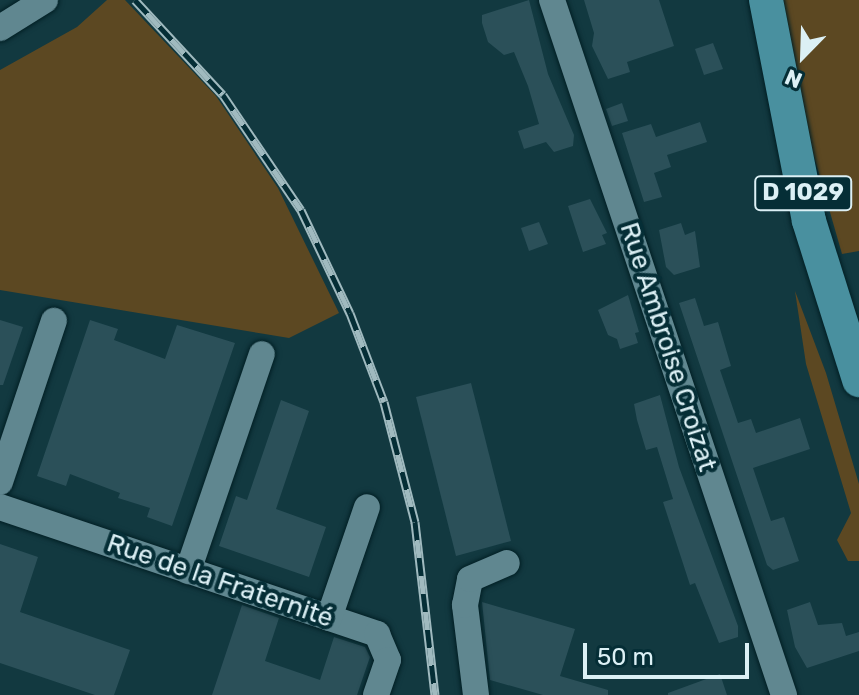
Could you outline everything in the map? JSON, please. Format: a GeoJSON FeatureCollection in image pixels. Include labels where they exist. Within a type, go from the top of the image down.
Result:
{"type":"FeatureCollection","features":[{"type":"Feature","properties":{"kind":"main road"},"geometry":{"type":"LineString","coordinates":[[755,0],[776,61]]}},
{"type":"Feature","properties":{"kind":"main road","name":"D 1029"},"geometry":{"type":"LineString","coordinates":[[766,0],[809,221],[859,380]]}},
{"type":"Feature","properties":{"kind":"street"},"geometry":{"type":"LineString","coordinates":[[0,28],[45,0]]}},
{"type":"Feature","properties":{"kind":"street","name":"Rue Ambroise Croizat"},"geometry":{"type":"LineString","coordinates":[[552,0],[784,695]]}},
{"type":"Feature","properties":{"kind":"street"},"geometry":{"type":"LineString","coordinates":[[0,482],[54,321]]}},
{"type":"Feature","properties":{"kind":"street"},"geometry":{"type":"LineString","coordinates":[[188,571],[262,354]]}},
{"type":"Feature","properties":{"kind":"street","name":"Rue de la Fraternité"},"geometry":{"type":"LineString","coordinates":[[0,507],[377,634],[386,647],[388,660],[376,695]]}},
{"type":"Feature","properties":{"kind":"street"},"geometry":{"type":"LineString","coordinates":[[329,618],[367,507]]}},
{"type":"Feature","properties":{"kind":"street"},"geometry":{"type":"LineString","coordinates":[[476,695],[465,605],[470,579],[507,563]]}},
{"type":"Feature","properties":{"kind":"shaded area"},"geometry":{"type":"Polygon","coordinates":[[[107,0],[125,0],[216,96],[278,188],[339,313],[289,338],[0,290],[0,70],[77,27],[107,0]]]}},
{"type":"Feature","properties":{"kind":"shaded area"},"geometry":{"type":"Polygon","coordinates":[[[783,0],[859,0],[859,251],[842,254],[809,139],[783,0]]]}},
{"type":"Feature","properties":{"kind":"shaded area"},"geometry":{"type":"Polygon","coordinates":[[[795,291],[826,373],[859,484],[859,561],[848,561],[837,540],[851,513],[806,364],[795,291]]]}},
{"type":"Feature","properties":{"kind":"building"},"geometry":{"type":"Polygon","coordinates":[[[529,0],[548,74],[574,135],[573,146],[554,152],[546,142],[524,149],[518,131],[539,124],[528,86],[514,52],[504,55],[488,42],[482,23],[482,15],[529,0]]]}},
{"type":"Feature","properties":{"kind":"building"},"geometry":{"type":"Polygon","coordinates":[[[584,0],[659,0],[674,46],[627,62],[630,72],[608,79],[592,46],[594,33],[584,0]]]}},
{"type":"Feature","properties":{"kind":"building"},"geometry":{"type":"Polygon","coordinates":[[[713,43],[723,69],[704,75],[695,49],[713,43]]]}},
{"type":"Feature","properties":{"kind":"building"},"geometry":{"type":"Polygon","coordinates":[[[622,103],[628,121],[612,126],[606,109],[622,103]]]}},
{"type":"Feature","properties":{"kind":"building"},"geometry":{"type":"Polygon","coordinates":[[[700,122],[707,142],[667,155],[671,167],[654,173],[662,197],[644,202],[622,133],[651,124],[656,137],[700,122]]]}},
{"type":"Feature","properties":{"kind":"building"},"geometry":{"type":"Polygon","coordinates":[[[590,199],[607,233],[602,235],[606,244],[583,252],[568,206],[590,199]]]}},
{"type":"Feature","properties":{"kind":"building"},"geometry":{"type":"Polygon","coordinates":[[[539,222],[548,244],[529,251],[521,228],[539,222]]]}},
{"type":"Feature","properties":{"kind":"building"},"geometry":{"type":"Polygon","coordinates":[[[681,223],[685,235],[695,231],[700,267],[674,275],[666,267],[659,230],[681,223]]]}},
{"type":"Feature","properties":{"kind":"building"},"geometry":{"type":"Polygon","coordinates":[[[628,295],[639,332],[635,333],[638,343],[620,349],[617,339],[608,335],[598,310],[628,295]]]}},
{"type":"Feature","properties":{"kind":"building"},"geometry":{"type":"Polygon","coordinates":[[[695,298],[704,326],[718,322],[731,366],[720,370],[738,423],[751,419],[756,433],[800,418],[810,449],[753,468],[771,521],[784,517],[799,561],[773,570],[767,565],[679,303],[695,298]]]}},
{"type":"Feature","properties":{"kind":"building"},"geometry":{"type":"Polygon","coordinates":[[[0,320],[23,327],[3,385],[0,385],[0,320]]]}},
{"type":"Feature","properties":{"kind":"building"},"geometry":{"type":"Polygon","coordinates":[[[90,320],[118,329],[114,340],[165,359],[177,325],[235,343],[172,526],[147,517],[150,508],[118,498],[120,493],[70,474],[66,486],[37,476],[90,320]]]}},
{"type":"Feature","properties":{"kind":"building"},"geometry":{"type":"Polygon","coordinates":[[[471,383],[511,541],[456,556],[416,397],[471,383]]]}},
{"type":"Feature","properties":{"kind":"building"},"geometry":{"type":"Polygon","coordinates":[[[660,395],[679,467],[738,626],[738,637],[719,643],[695,583],[690,585],[663,502],[673,499],[657,447],[646,450],[637,420],[634,404],[660,395]]]}},
{"type":"Feature","properties":{"kind":"building"},"geometry":{"type":"Polygon","coordinates":[[[281,400],[309,411],[276,509],[326,527],[309,577],[219,546],[236,496],[247,500],[281,400]]]}},
{"type":"Feature","properties":{"kind":"building"},"geometry":{"type":"Polygon","coordinates":[[[0,544],[38,557],[20,612],[130,650],[114,695],[95,695],[0,663],[0,544]]]}},
{"type":"Feature","properties":{"kind":"building"},"geometry":{"type":"Polygon","coordinates":[[[482,602],[575,629],[560,676],[608,690],[608,695],[543,695],[490,680],[482,602]]]}},
{"type":"Feature","properties":{"kind":"building"},"geometry":{"type":"Polygon","coordinates":[[[810,602],[818,625],[842,623],[846,636],[859,632],[859,651],[807,668],[795,647],[787,610],[810,602]]]}},
{"type":"Feature","properties":{"kind":"building"},"geometry":{"type":"Polygon","coordinates":[[[242,605],[279,618],[265,661],[320,680],[334,637],[365,647],[370,657],[357,695],[212,695],[242,605]]]}},
{"type":"Feature","properties":{"kind":"building"},"geometry":{"type":"Polygon","coordinates":[[[720,674],[727,695],[668,695],[668,693],[720,674]]]}},
{"type":"Feature","properties":{"kind":"railway"},"geometry":{"type":"LineString","coordinates":[[135,0],[223,95],[301,210],[350,313],[384,402],[415,522],[435,695]]}}]}
